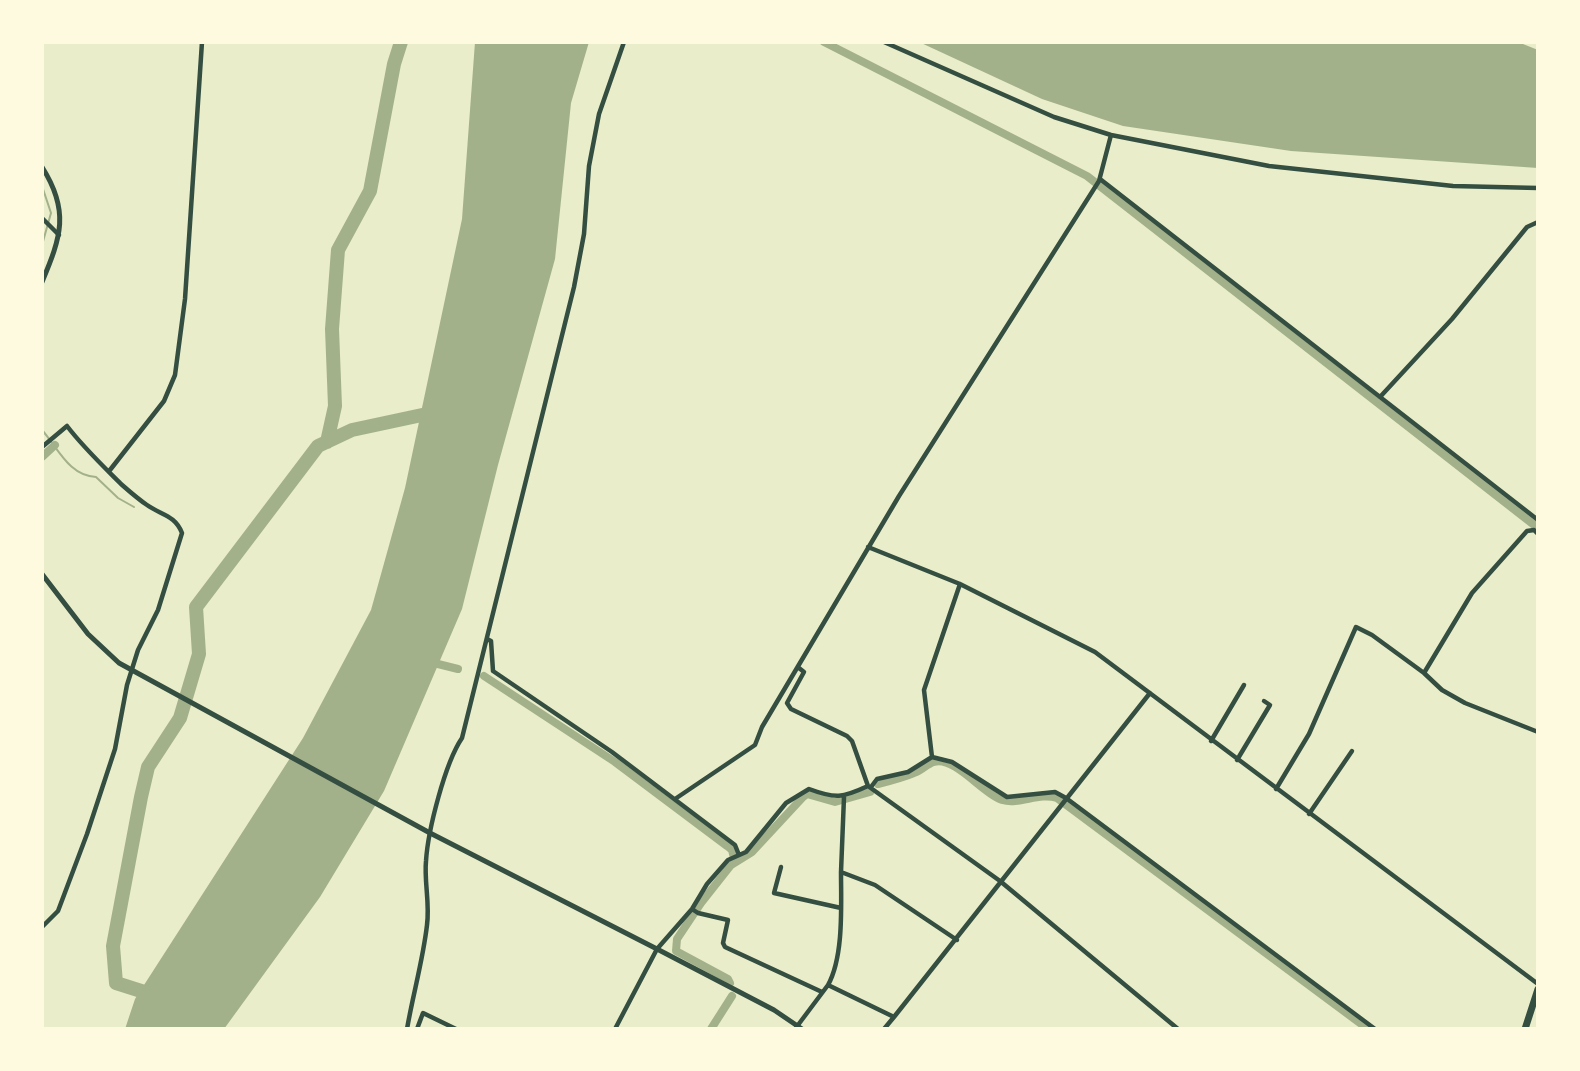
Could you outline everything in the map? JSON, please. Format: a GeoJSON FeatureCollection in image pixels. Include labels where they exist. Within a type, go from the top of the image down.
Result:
{"type":"FeatureCollection","features":[{"type":"Feature","properties":{"kind":"highway"},"geometry":{"type":"LineString","coordinates":[[1525,1029],[1538,989]]}},
{"type":"Feature","properties":{"kind":"street"},"geometry":{"type":"LineString","coordinates":[[110,470],[165,401],[176,375],[185,299],[202,42]]}},
{"type":"Feature","properties":{"kind":"street"},"geometry":{"type":"LineString","coordinates":[[407,1029],[428,924],[429,905],[425,862],[430,833],[454,751],[462,738],[574,287],[584,234],[589,166],[599,114],[624,42]]}},
{"type":"Feature","properties":{"kind":"street"},"geometry":{"type":"LineString","coordinates":[[884,42],[1054,117],[1111,135],[1281,167],[1453,186],[1538,189]]}},
{"type":"Feature","properties":{"kind":"street"},"geometry":{"type":"LineString","coordinates":[[675,799],[755,745],[762,727],[799,668],[868,547],[1095,187],[1111,135]]}},
{"type":"Feature","properties":{"kind":"street"},"geometry":{"type":"LineString","coordinates":[[42,167],[58,200],[61,216],[59,235],[42,282]]}},
{"type":"Feature","properties":{"kind":"street"},"geometry":{"type":"LineString","coordinates":[[1099,180],[1538,520]]}},
{"type":"Feature","properties":{"kind":"street"},"geometry":{"type":"LineString","coordinates":[[44,220],[59,235]]}},
{"type":"Feature","properties":{"kind":"street"},"geometry":{"type":"LineString","coordinates":[[1380,397],[1452,319],[1527,227],[1538,222]]}},
{"type":"Feature","properties":{"kind":"street"},"geometry":{"type":"LineString","coordinates":[[42,447],[67,426],[85,450],[110,470],[121,484],[148,506],[168,514],[178,523],[182,533],[158,610],[138,650],[131,670],[115,749],[87,834],[58,911],[42,927]]}},
{"type":"Feature","properties":{"kind":"street"},"geometry":{"type":"LineString","coordinates":[[1424,673],[1480,582],[1527,531],[1534,530],[1538,534]]}},
{"type":"Feature","properties":{"kind":"street"},"geometry":{"type":"LineString","coordinates":[[868,547],[960,584],[1095,652],[1538,984]]}},
{"type":"Feature","properties":{"kind":"street"},"geometry":{"type":"LineString","coordinates":[[42,574],[98,646],[131,670],[430,833],[657,949],[798,1028],[834,974],[841,908],[844,799]]}},
{"type":"Feature","properties":{"kind":"street"},"geometry":{"type":"LineString","coordinates":[[932,757],[924,690],[960,584]]}},
{"type":"Feature","properties":{"kind":"street"},"geometry":{"type":"LineString","coordinates":[[1276,789],[1309,734],[1356,627],[1372,635],[1424,673],[1442,690],[1473,708],[1538,732]]}},
{"type":"Feature","properties":{"kind":"street"},"geometry":{"type":"LineString","coordinates":[[487,639],[491,641],[493,671],[675,799],[735,845],[736,856]]}},
{"type":"Feature","properties":{"kind":"street"},"geometry":{"type":"LineString","coordinates":[[799,668],[804,672],[787,703],[791,709],[847,736],[852,741],[870,787],[1000,881],[1179,1029]]}},
{"type":"Feature","properties":{"kind":"street"},"geometry":{"type":"LineString","coordinates":[[1211,741],[1244,685]]}},
{"type":"Feature","properties":{"kind":"street"},"geometry":{"type":"LineString","coordinates":[[884,1029],[957,940],[1000,881],[1150,693]]}},
{"type":"Feature","properties":{"kind":"street"},"geometry":{"type":"LineString","coordinates":[[1237,760],[1270,705],[1264,701]]}},
{"type":"Feature","properties":{"kind":"street"},"geometry":{"type":"LineString","coordinates":[[1309,814],[1352,751]]}},
{"type":"Feature","properties":{"kind":"street"},"geometry":{"type":"LineString","coordinates":[[615,1029],[657,949],[695,911],[707,884],[736,856],[746,852],[786,803],[809,789],[844,799],[870,787],[877,779],[908,772],[932,757],[952,762],[1007,797],[1055,792],[1375,1029]]}},
{"type":"Feature","properties":{"kind":"street"},"geometry":{"type":"LineString","coordinates":[[788,874],[780,870],[774,893],[841,908]]}},
{"type":"Feature","properties":{"kind":"street"},"geometry":{"type":"LineString","coordinates":[[842,872],[875,885],[957,940]]}},
{"type":"Feature","properties":{"kind":"street"},"geometry":{"type":"LineString","coordinates":[[695,911],[728,920],[723,943],[725,947],[822,992]]}},
{"type":"Feature","properties":{"kind":"street"},"geometry":{"type":"LineString","coordinates":[[828,985],[894,1017]]}},
{"type":"Feature","properties":{"kind":"street"},"geometry":{"type":"LineString","coordinates":[[417,1029],[423,1013],[456,1029]]}},
{"type":"Feature","properties":{"kind":"shaded area"},"geometry":{"type":"Polygon","coordinates":[[[475,42],[589,42],[571,103],[555,259],[498,465],[462,609],[384,791],[320,897],[224,1029],[125,1029],[135,999],[303,738],[371,610],[405,488],[462,219],[475,42]]]}},
{"type":"Feature","properties":{"kind":"shaded area"},"geometry":{"type":"Polygon","coordinates":[[[919,42],[1518,42],[1538,50],[1538,168],[1291,151],[1123,126],[1042,99],[919,42]]]}},
{"type":"Feature","properties":{"kind":"waterway"},"geometry":{"type":"LineString","coordinates":[[327,442],[335,406],[332,329],[338,250],[370,191],[394,64],[401,42]]}},
{"type":"Feature","properties":{"kind":"waterway"},"geometry":{"type":"LineString","coordinates":[[824,42],[1087,176],[1538,528]]}},
{"type":"Feature","properties":{"kind":"waterway"},"geometry":{"type":"LineString","coordinates":[[42,186],[51,213],[42,245]]}},
{"type":"Feature","properties":{"kind":"waterway"},"geometry":{"type":"LineString","coordinates":[[157,996],[116,983],[113,946],[148,767],[180,718],[199,654],[196,607],[318,446],[352,430],[436,412]]}},
{"type":"Feature","properties":{"kind":"waterway"},"geometry":{"type":"LineString","coordinates":[[42,430],[65,460],[78,472],[96,477],[118,498],[134,507]]}},
{"type":"Feature","properties":{"kind":"waterway"},"geometry":{"type":"LineString","coordinates":[[42,457],[55,445]]}},
{"type":"Feature","properties":{"kind":"waterway"},"geometry":{"type":"LineString","coordinates":[[430,662],[458,669]]}},
{"type":"Feature","properties":{"kind":"waterway"},"geometry":{"type":"LineString","coordinates":[[484,676],[615,762],[732,850],[735,862]]}},
{"type":"Feature","properties":{"kind":"waterway"},"geometry":{"type":"LineString","coordinates":[[878,784],[917,772],[934,762],[942,762],[960,770],[986,791],[1002,800],[1016,801],[1043,796],[1057,798],[1368,1029]]}},
{"type":"Feature","properties":{"kind":"waterway"},"geometry":{"type":"LineString","coordinates":[[730,983],[728,979],[676,951],[677,939],[701,903],[731,865],[752,852],[807,794],[835,802],[870,792]]}},
{"type":"Feature","properties":{"kind":"waterway"},"geometry":{"type":"LineString","coordinates":[[711,1029],[732,996]]}}]}
